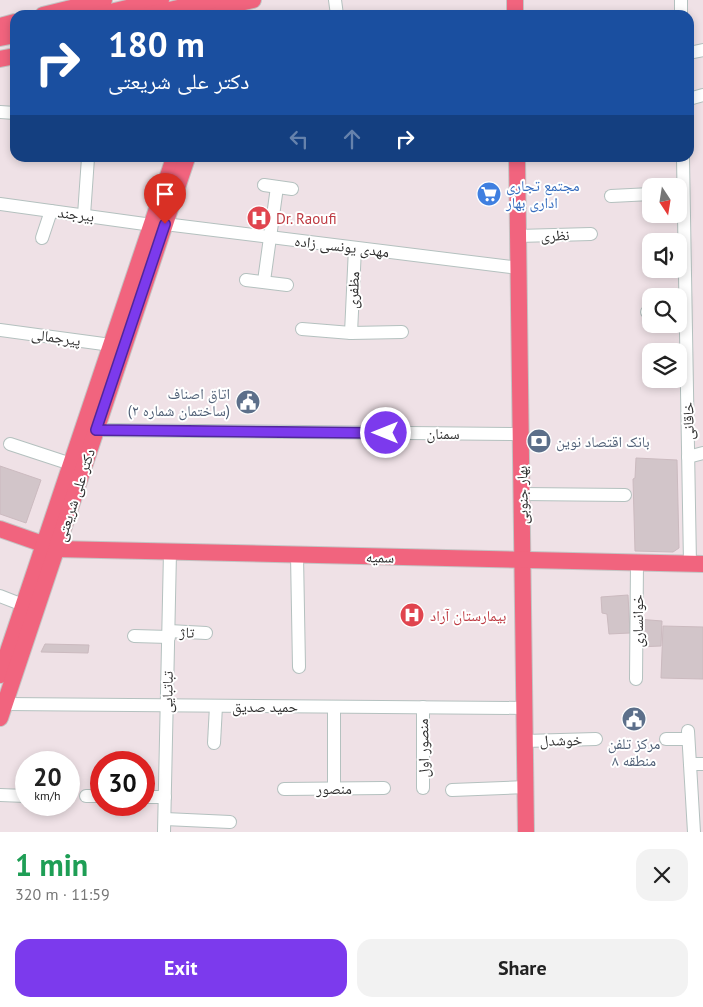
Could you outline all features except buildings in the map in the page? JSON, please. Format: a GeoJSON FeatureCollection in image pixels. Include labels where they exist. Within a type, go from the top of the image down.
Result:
{"type":"FeatureCollection","features":[{"type":"Feature","properties":{"kind":"main road"},"geometry":{"type":"LineString","coordinates":[[56,10],[71,4],[104,0]]}},
{"type":"Feature","properties":{"kind":"main road"},"geometry":{"type":"LineString","coordinates":[[119,10],[161,0]]}},
{"type":"Feature","properties":{"kind":"main road"},"geometry":{"type":"LineString","coordinates":[[170,10],[213,0]]}},
{"type":"Feature","properties":{"kind":"main road"},"geometry":{"type":"LineString","coordinates":[[215,10],[241,5]]}},
{"type":"Feature","properties":{"kind":"main road","name":"دکتر علی شریعتی"},"geometry":{"type":"LineString","coordinates":[[0,675],[23,605],[50,547],[96,430],[158,224],[173,162]]}},
{"type":"Feature","properties":{"kind":"main road","name":"دکتر علی شریعتی"},"geometry":{"type":"LineString","coordinates":[[2,711],[50,547],[71,464],[111,345],[158,224],[185,162]]}},
{"type":"Feature","properties":{"kind":"main road","name":"بهار جنوبی"},"geometry":{"type":"LineString","coordinates":[[517,162],[526,832]]}},
{"type":"Feature","properties":{"kind":"main road","name":"سمیه"},"geometry":{"type":"LineString","coordinates":[[0,529],[50,547],[170,552],[697,564]]}},
{"type":"Feature","properties":{"kind":"street"},"geometry":{"type":"LineString","coordinates":[[84,215],[88,162]]}},
{"type":"Feature","properties":{"kind":"street","name":"خاقانی"},"geometry":{"type":"LineString","coordinates":[[682,178],[683,162]]}},
{"type":"Feature","properties":{"kind":"street"},"geometry":{"type":"LineString","coordinates":[[264,185],[292,189]]}},
{"type":"Feature","properties":{"kind":"street"},"geometry":{"type":"LineString","coordinates":[[264,282],[277,187]]}},
{"type":"Feature","properties":{"kind":"street"},"geometry":{"type":"LineString","coordinates":[[611,196],[642,194]]}},
{"type":"Feature","properties":{"kind":"street","name":"بیرجند"},"geometry":{"type":"LineString","coordinates":[[0,204],[158,224]]}},
{"type":"Feature","properties":{"kind":"street"},"geometry":{"type":"LineString","coordinates":[[42,238],[51,211]]}},
{"type":"Feature","properties":{"kind":"street","name":"خاقانی"},"geometry":{"type":"LineString","coordinates":[[681,223],[682,288]]}},
{"type":"Feature","properties":{"kind":"street","name":"مهدی یونسی زاده"},"geometry":{"type":"LineString","coordinates":[[158,224],[519,268]]}},
{"type":"Feature","properties":{"kind":"street","name":"نظری"},"geometry":{"type":"LineString","coordinates":[[518,236],[591,234]]}},
{"type":"Feature","properties":{"kind":"street","name":"مظفری"},"geometry":{"type":"LineString","coordinates":[[351,332],[355,248]]}},
{"type":"Feature","properties":{"kind":"street"},"geometry":{"type":"LineString","coordinates":[[246,280],[287,285]]}},
{"type":"Feature","properties":{"kind":"street"},"geometry":{"type":"LineString","coordinates":[[302,329],[351,332],[402,332]]}},
{"type":"Feature","properties":{"kind":"street","name":"پیرجمالی"},"geometry":{"type":"LineString","coordinates":[[0,330],[111,345]]}},
{"type":"Feature","properties":{"kind":"street","name":"خاقانی"},"geometry":{"type":"LineString","coordinates":[[683,333],[690,522],[697,564]]}},
{"type":"Feature","properties":{"kind":"street","name":"سمنان"},"geometry":{"type":"LineString","coordinates":[[96,430],[521,434]]}},
{"type":"Feature","properties":{"kind":"street"},"geometry":{"type":"LineString","coordinates":[[10,444],[71,464]]}},
{"type":"Feature","properties":{"kind":"street"},"geometry":{"type":"LineString","coordinates":[[688,457],[703,453]]}},
{"type":"Feature","properties":{"kind":"street"},"geometry":{"type":"LineString","coordinates":[[522,494],[625,495]]}},
{"type":"Feature","properties":{"kind":"street"},"geometry":{"type":"LineString","coordinates":[[690,522],[703,523]]}},
{"type":"Feature","properties":{"kind":"street","name":"تباتبایی"},"geometry":{"type":"LineString","coordinates":[[164,826],[170,552]]}},
{"type":"Feature","properties":{"kind":"street"},"geometry":{"type":"LineString","coordinates":[[297,555],[299,667]]}},
{"type":"Feature","properties":{"kind":"street","name":"خوانساری"},"geometry":{"type":"LineString","coordinates":[[636,680],[637,563]]}},
{"type":"Feature","properties":{"kind":"street"},"geometry":{"type":"LineString","coordinates":[[0,596],[23,605]]}},
{"type":"Feature","properties":{"kind":"street","name":"تاژ"},"geometry":{"type":"LineString","coordinates":[[134,636],[206,633]]}},
{"type":"Feature","properties":{"kind":"street","name":"حمید صدیق"},"geometry":{"type":"LineString","coordinates":[[2,711],[167,706],[525,708]]}},
{"type":"Feature","properties":{"kind":"street"},"geometry":{"type":"LineString","coordinates":[[214,743],[216,706]]}},
{"type":"Feature","properties":{"kind":"street"},"geometry":{"type":"LineString","coordinates":[[334,707],[334,788]]}},
{"type":"Feature","properties":{"kind":"street","name":"منصور اول"},"geometry":{"type":"LineString","coordinates":[[423,707],[424,788]]}},
{"type":"Feature","properties":{"kind":"street"},"geometry":{"type":"LineString","coordinates":[[666,739],[688,735],[694,832]]}},
{"type":"Feature","properties":{"kind":"street","name":"خوشدل"},"geometry":{"type":"LineString","coordinates":[[525,741],[596,739]]}},
{"type":"Feature","properties":{"kind":"street"},"geometry":{"type":"LineString","coordinates":[[690,764],[703,764]]}},
{"type":"Feature","properties":{"kind":"street"},"geometry":{"type":"LineString","coordinates":[[452,790],[526,787]]}},
{"type":"Feature","properties":{"kind":"street","name":"منصور"},"geometry":{"type":"LineString","coordinates":[[284,789],[384,788]]}},
{"type":"Feature","properties":{"kind":"street"},"geometry":{"type":"LineString","coordinates":[[0,795],[15,796]]}},
{"type":"Feature","properties":{"kind":"street"},"geometry":{"type":"LineString","coordinates":[[155,797],[165,797]]}},
{"type":"Feature","properties":{"kind":"street"},"geometry":{"type":"LineString","coordinates":[[164,826],[230,822]]}},
{"type":"Feature","properties":{"kind":"place","name":"مجتمع تجاری اداری بهار"},"geometry":{"type":"Point","coordinates":[489,194]}},
{"type":"Feature","properties":{"kind":"place","name":"Dr. Raoufi"},"geometry":{"type":"Point","coordinates":[259,218]}},
{"type":"Feature","properties":{"kind":"place","name":"اتاق اصناف (ساختمان شماره ۲)"},"geometry":{"type":"Point","coordinates":[248,402]}},
{"type":"Feature","properties":{"kind":"place","name":"بانک اقتصاد نوین"},"geometry":{"type":"Point","coordinates":[539,441]}},
{"type":"Feature","properties":{"kind":"place","name":"بیمارستان آراد"},"geometry":{"type":"Point","coordinates":[412,615]}},
{"type":"Feature","properties":{"kind":"place","name":"مرکز تلفن منطقه ۸"},"geometry":{"type":"Point","coordinates":[634,719]}},
{"type":"Feature","properties":{"kind":"route"},"geometry":{"type":"LineString","coordinates":[[165,224],[96,430],[386,433]]}}]}
